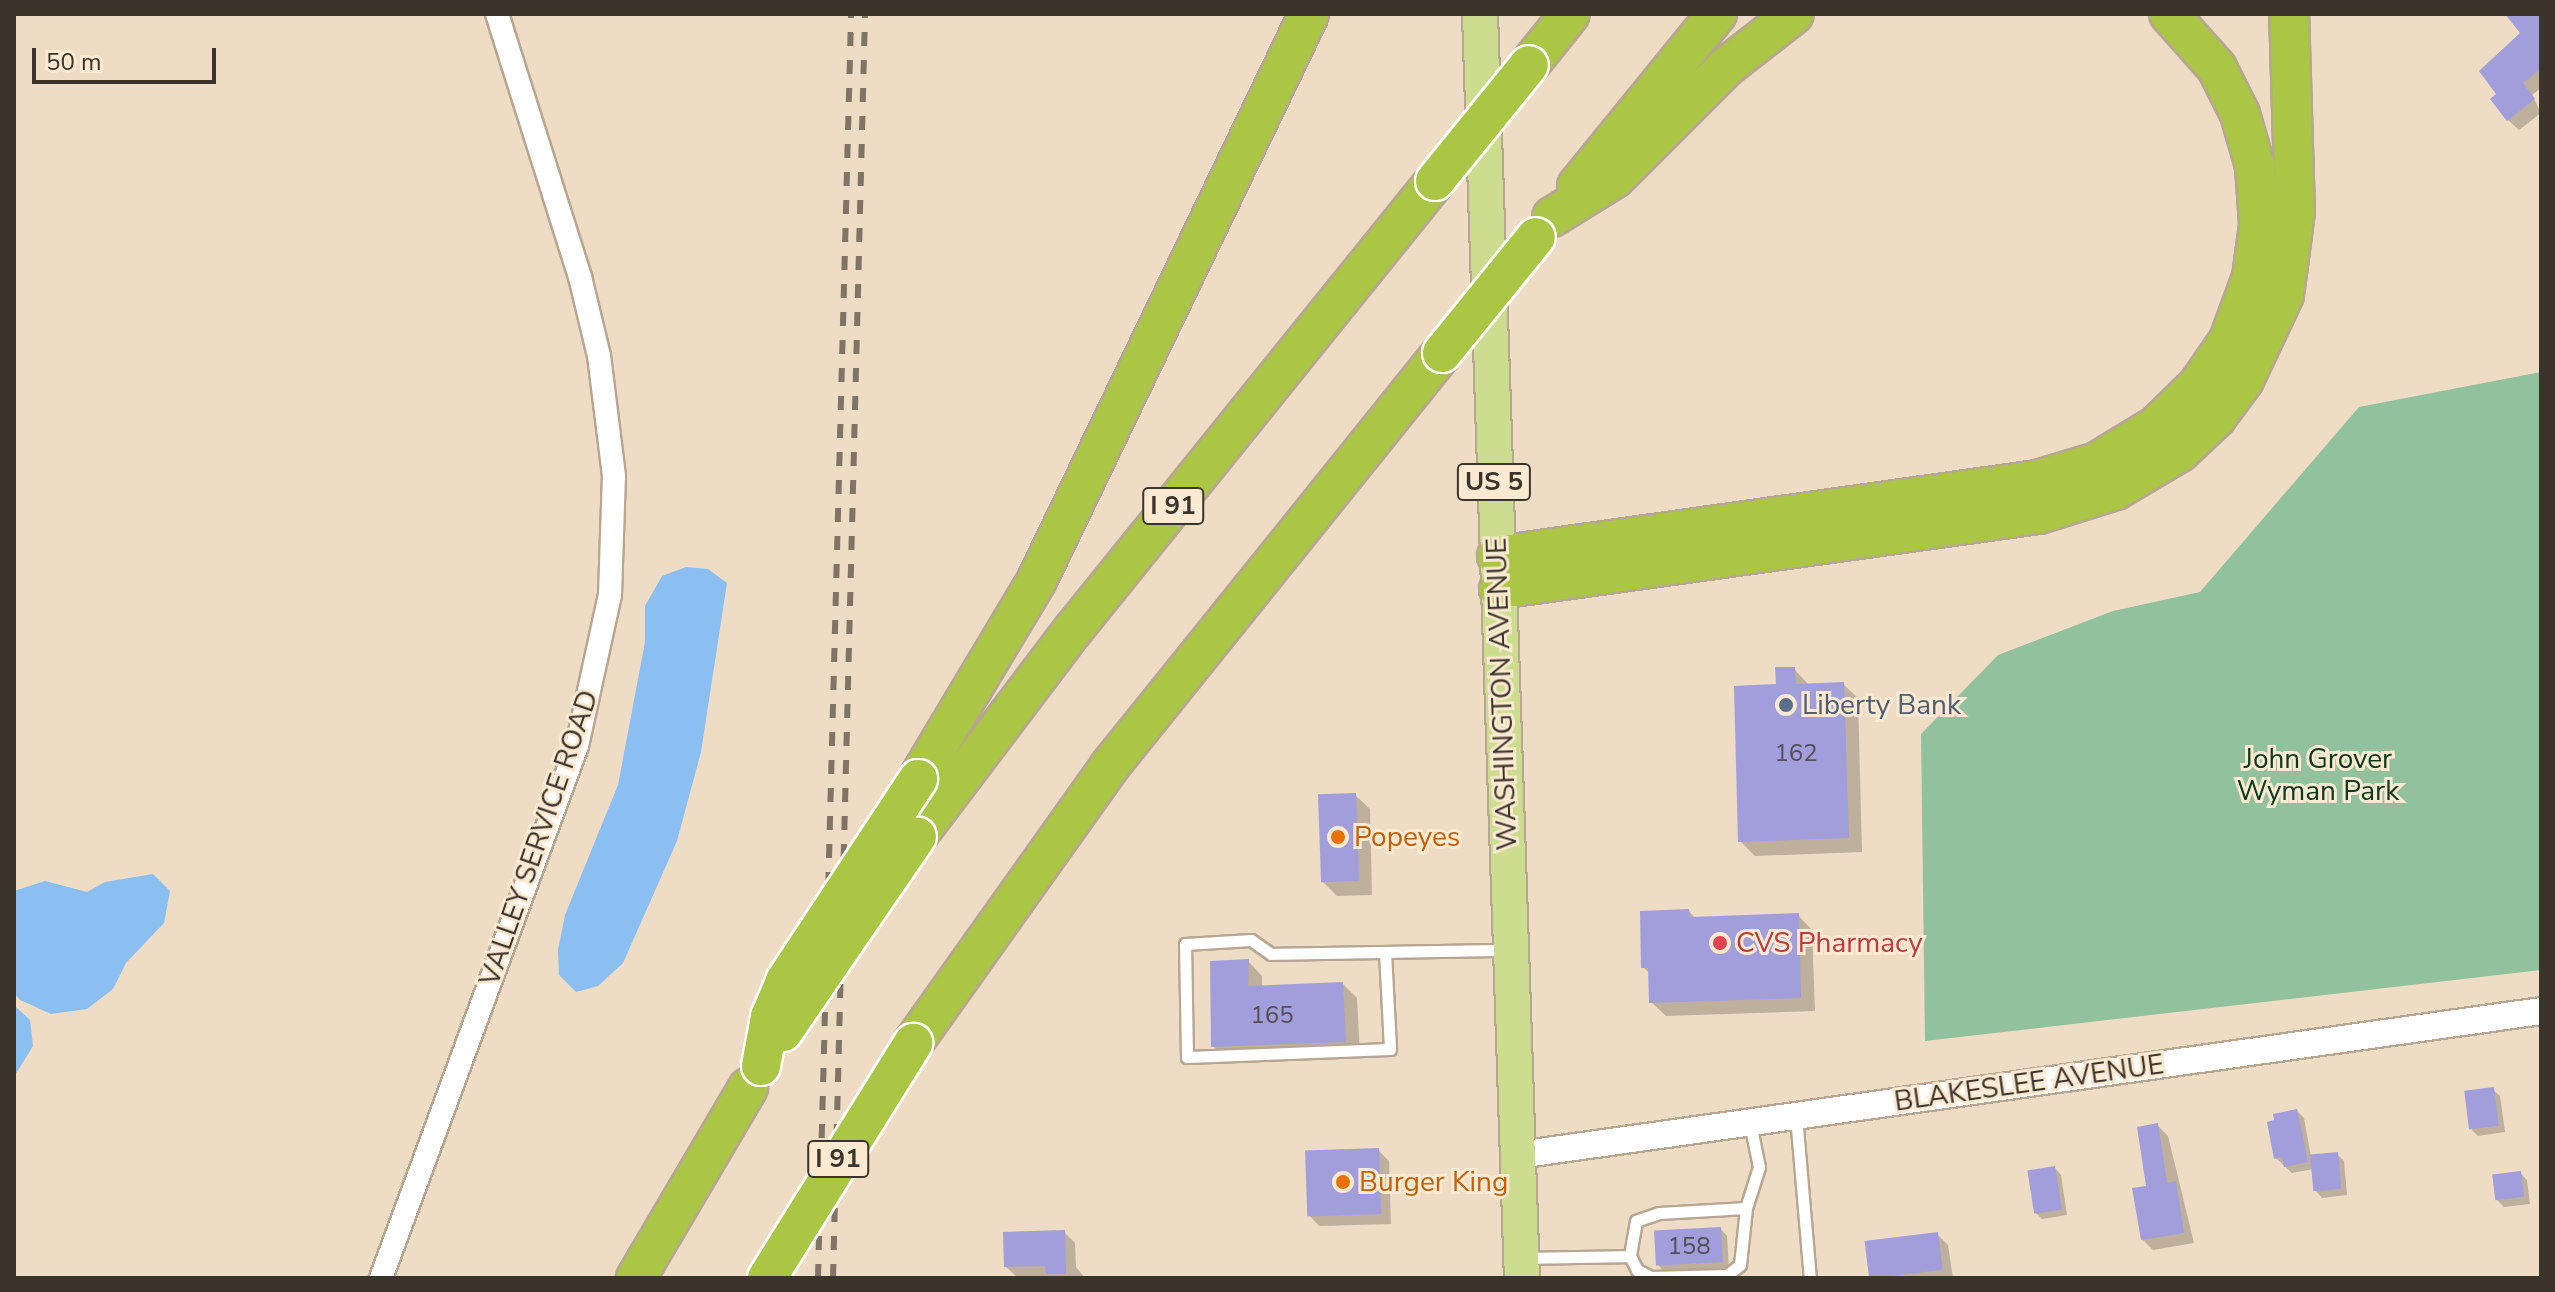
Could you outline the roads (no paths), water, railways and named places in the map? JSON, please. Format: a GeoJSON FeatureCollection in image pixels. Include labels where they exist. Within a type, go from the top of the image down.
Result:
{"type":"FeatureCollection","features":[{"type":"Feature","properties":{"kind":"highway","name":"I 91"},"geometry":{"type":"LineString","coordinates":[[636,1278],[754,1077],[917,836],[1064,641],[1570,14]]}},
{"type":"Feature","properties":{"kind":"highway","name":"I 91"},"geometry":{"type":"LineString","coordinates":[[767,1278],[913,1043],[1109,767],[1717,14]]}},
{"type":"Feature","properties":{"kind":"highway"},"geometry":{"type":"LineString","coordinates":[[1544,227],[1615,178],[1726,67],[1794,14]]}},
{"type":"Feature","properties":{"kind":"highway"},"geometry":{"type":"LineString","coordinates":[[1498,572],[2037,480],[2097,462],[2156,426],[2198,385],[2229,340],[2249,291],[2259,225],[2255,166],[2240,114],[2217,68],[2169,14]]}},
{"type":"Feature","properties":{"kind":"highway"},"geometry":{"type":"LineString","coordinates":[[1498,572],[2039,514],[2116,490],[2180,452],[2216,418],[2244,380],[2284,295],[2295,212],[2289,14]]}},
{"type":"Feature","properties":{"kind":"highway"},"geometry":{"type":"LineString","coordinates":[[754,1077],[770,1017],[785,981],[918,779],[1037,580],[1312,19]]}},
{"type":"Feature","properties":{"kind":"main road","name":"WASHINGTON AVENUE"},"geometry":{"type":"LineString","coordinates":[[1480,14],[1522,1268]]}},
{"type":"Feature","properties":{"kind":"street","name":"VALLEY SERVICE ROAD"},"geometry":{"type":"LineString","coordinates":[[381,1278],[577,746],[602,645],[612,571],[614,476],[599,356],[576,262],[497,14]]}},
{"type":"Feature","properties":{"kind":"street","name":"BLAKESLEE AVENUE"},"geometry":{"type":"LineString","coordinates":[[1518,1155],[2541,1011]]}},
{"type":"Feature","properties":{"kind":"lane"},"geometry":{"type":"LineString","coordinates":[[1385,952],[1390,1049],[1187,1057],[1185,944],[1251,940],[1271,954],[1385,952],[1511,950]]}},
{"type":"Feature","properties":{"kind":"lane"},"geometry":{"type":"LineString","coordinates":[[1796,1116],[1810,1278]]}},
{"type":"Feature","properties":{"kind":"lane"},"geometry":{"type":"LineString","coordinates":[[1746,1208],[1659,1213],[1636,1221],[1630,1256],[1637,1270],[1651,1277],[1727,1275],[1740,1265],[1744,1251],[1746,1208],[1759,1167],[1750,1122]]}},
{"type":"Feature","properties":{"kind":"lane"},"geometry":{"type":"LineString","coordinates":[[1522,1268],[1630,1256]]}},
{"type":"Feature","properties":{"kind":"water"},"geometry":{"type":"Polygon","coordinates":[[[686,567],[708,569],[727,583],[701,752],[677,841],[623,963],[598,986],[576,992],[559,975],[558,950],[565,915],[618,785],[645,642],[645,606],[662,576],[686,567]]]}},
{"type":"Feature","properties":{"kind":"water"},"geometry":{"type":"Polygon","coordinates":[[[153,874],[170,891],[164,923],[126,963],[113,989],[87,1009],[51,1014],[20,1000],[14,993],[14,891],[45,881],[87,892],[105,882],[153,874]]]}},
{"type":"Feature","properties":{"kind":"water"},"geometry":{"type":"Polygon","coordinates":[[[14,1005],[30,1020],[33,1046],[14,1077],[14,1005]]]}},
{"type":"Feature","properties":{"kind":"railway"},"geometry":{"type":"LineString","coordinates":[[818,1278],[851,14]]}},
{"type":"Feature","properties":{"kind":"railway"},"geometry":{"type":"LineString","coordinates":[[833,1278],[865,14]]}},
{"type":"Feature","properties":{"kind":"place","name":"Liberty Bank"},"geometry":{"type":"Point","coordinates":[1786,705]}},
{"type":"Feature","properties":{"kind":"place","name":"Popeyes"},"geometry":{"type":"Point","coordinates":[1338,837]}},
{"type":"Feature","properties":{"kind":"place","name":"CVS Pharmacy"},"geometry":{"type":"Point","coordinates":[1720,943]}},
{"type":"Feature","properties":{"kind":"place","name":"Burger King"},"geometry":{"type":"Point","coordinates":[1343,1182]}},
{"type":"Feature","properties":{"kind":"park label","name":"John Grover Wyman Park"},"geometry":{"type":"Point","coordinates":[2318,775]}}]}
